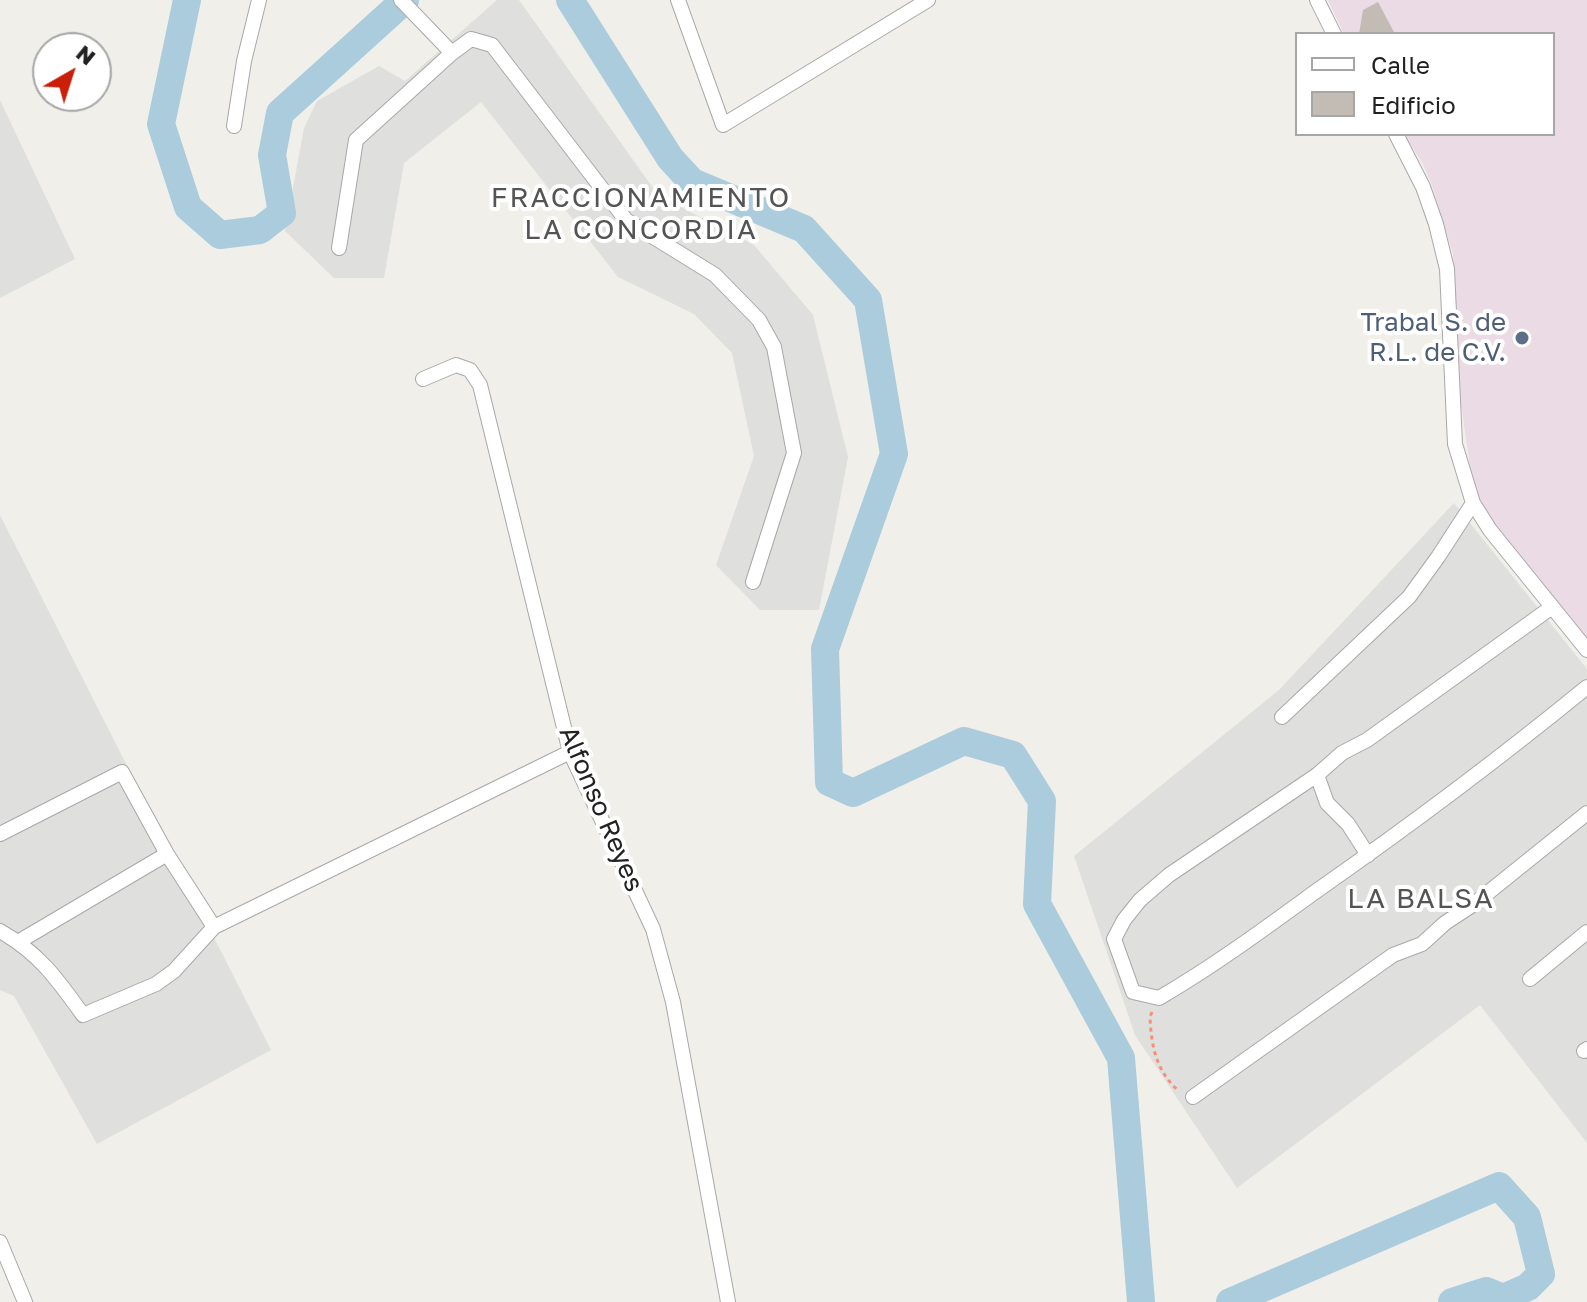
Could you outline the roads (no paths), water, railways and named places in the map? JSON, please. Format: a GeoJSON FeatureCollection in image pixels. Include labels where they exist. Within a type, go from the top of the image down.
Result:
{"type":"FeatureCollection","features":[{"type":"Feature","properties":{"kind":"street"},"geometry":{"type":"LineString","coordinates":[[234,126],[244,61],[259,0]]}},
{"type":"Feature","properties":{"kind":"street"},"geometry":{"type":"LineString","coordinates":[[401,0],[452,53]]}},
{"type":"Feature","properties":{"kind":"street"},"geometry":{"type":"LineString","coordinates":[[678,0],[723,125],[928,0]]}},
{"type":"Feature","properties":{"kind":"street"},"geometry":{"type":"LineString","coordinates":[[1317,0],[1333,32]]}},
{"type":"Feature","properties":{"kind":"street"},"geometry":{"type":"LineString","coordinates":[[339,248],[356,140],[471,39],[492,45],[626,220],[715,275],[759,320],[774,347],[794,453],[753,582]]}},
{"type":"Feature","properties":{"kind":"street"},"geometry":{"type":"LineString","coordinates":[[1397,136],[1423,187],[1447,269],[1455,444],[1473,503],[1490,530],[1587,650]]}},
{"type":"Feature","properties":{"kind":"street","name":"Alfonso Reyes"},"geometry":{"type":"LineString","coordinates":[[423,379],[456,365],[470,370],[480,385],[570,752],[653,929],[673,1002],[728,1302]]}},
{"type":"Feature","properties":{"kind":"street"},"geometry":{"type":"LineString","coordinates":[[1282,717],[1409,597],[1473,503]]}},
{"type":"Feature","properties":{"kind":"street"},"geometry":{"type":"LineString","coordinates":[[1552,607],[1367,740],[1342,753],[1317,775],[1169,875],[1140,900],[1114,939],[1133,992],[1159,998],[1199,975],[1368,855],[1522,740],[1587,687]]}},
{"type":"Feature","properties":{"kind":"street"},"geometry":{"type":"LineString","coordinates":[[0,931],[50,968],[83,1015],[156,984],[174,971],[214,927],[570,752]]}},
{"type":"Feature","properties":{"kind":"street"},"geometry":{"type":"LineString","coordinates":[[0,834],[122,772],[167,854],[214,927]]}},
{"type":"Feature","properties":{"kind":"street"},"geometry":{"type":"LineString","coordinates":[[1317,775],[1327,803],[1348,824],[1368,855]]}},
{"type":"Feature","properties":{"kind":"street"},"geometry":{"type":"LineString","coordinates":[[1193,1097],[1393,955],[1422,944],[1587,813]]}},
{"type":"Feature","properties":{"kind":"street"},"geometry":{"type":"LineString","coordinates":[[18,942],[167,854]]}},
{"type":"Feature","properties":{"kind":"street"},"geometry":{"type":"LineString","coordinates":[[1530,979],[1587,932]]}},
{"type":"Feature","properties":{"kind":"street"},"geometry":{"type":"LineString","coordinates":[[0,1242],[25,1302]]}},
{"type":"Feature","properties":{"kind":"waterway"},"geometry":{"type":"LineString","coordinates":[[187,0],[161,124],[188,207],[220,235],[260,230],[282,213],[272,155],[280,113],[405,0]]}},
{"type":"Feature","properties":{"kind":"waterway"},"geometry":{"type":"LineString","coordinates":[[570,0],[670,158],[692,182],[804,229],[868,300],[894,454],[825,649],[829,782],[853,793],[964,741],[1013,755],[1042,801],[1037,904],[1121,1058],[1141,1302]]}},
{"type":"Feature","properties":{"kind":"waterway"},"geometry":{"type":"LineString","coordinates":[[1230,1302],[1499,1186],[1527,1217],[1541,1274],[1528,1287],[1503,1298],[1486,1291],[1452,1302]]}},
{"type":"Feature","properties":{"kind":"place","name":"Trabal S. de R.L. de C.V."},"geometry":{"type":"Point","coordinates":[1522,338]}},
{"type":"Feature","properties":{"kind":"district","name":"FRACCIONAMIENTO LA CONCORDIA"},"geometry":{"type":"Point","coordinates":[641,214]}},
{"type":"Feature","properties":{"kind":"district","name":"LA BALSA"},"geometry":{"type":"Point","coordinates":[1421,899]}}]}
